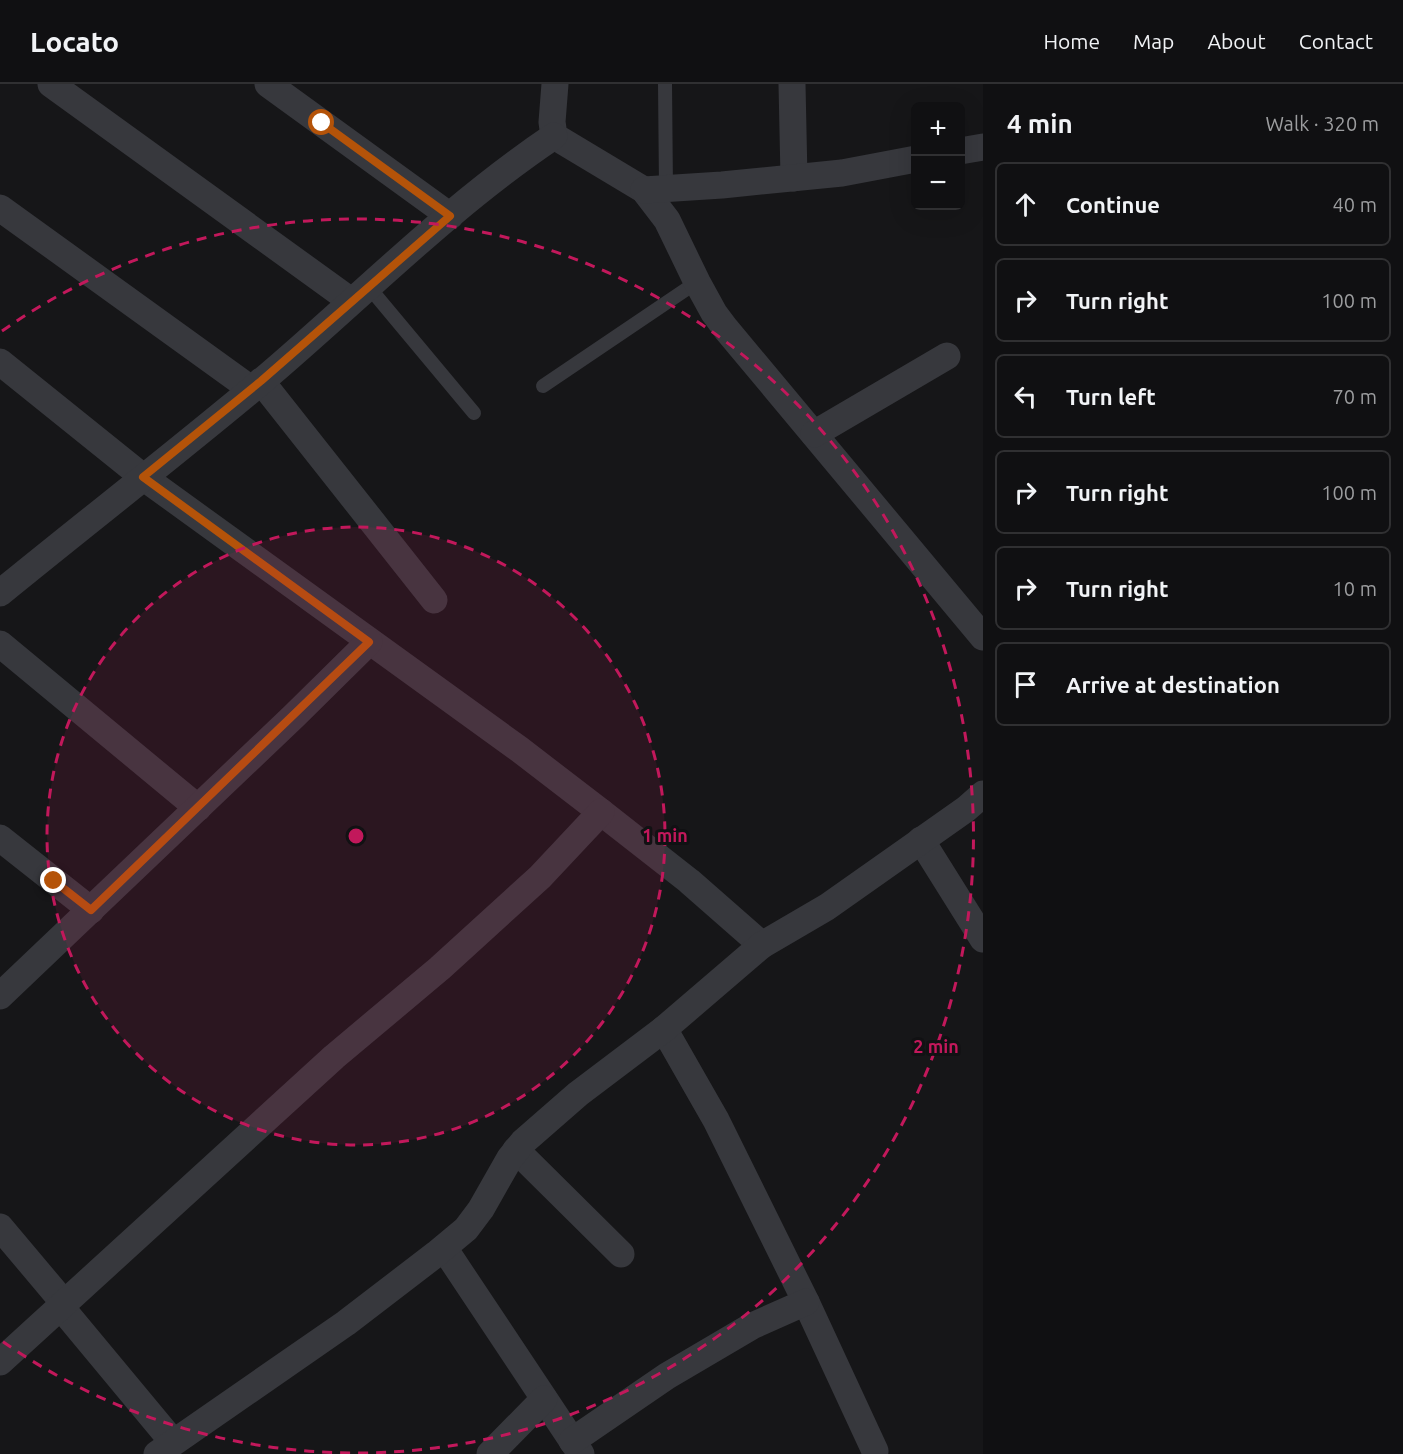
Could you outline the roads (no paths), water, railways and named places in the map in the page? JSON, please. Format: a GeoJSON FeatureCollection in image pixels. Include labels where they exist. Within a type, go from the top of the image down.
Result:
{"type":"FeatureCollection","features":[{"type":"Feature","properties":{"kind":"street"},"geometry":{"type":"LineString","coordinates":[[51,84],[360,294]]}},
{"type":"Feature","properties":{"kind":"street"},"geometry":{"type":"LineString","coordinates":[[268,84],[450,216]]}},
{"type":"Feature","properties":{"kind":"street"},"geometry":{"type":"LineString","coordinates":[[554,135],[552,122],[555,84]]}},
{"type":"Feature","properties":{"kind":"street"},"geometry":{"type":"LineString","coordinates":[[792,84],[794,178]]}},
{"type":"Feature","properties":{"kind":"street"},"geometry":{"type":"LineString","coordinates":[[0,592],[256,385],[450,216],[554,135]]}},
{"type":"Feature","properties":{"kind":"street"},"geometry":{"type":"LineString","coordinates":[[554,135],[655,189],[842,173],[911,160]]}},
{"type":"Feature","properties":{"kind":"street"},"geometry":{"type":"LineString","coordinates":[[965,150],[983,147]]}},
{"type":"Feature","properties":{"kind":"street"},"geometry":{"type":"LineString","coordinates":[[655,189],[667,220],[714,313],[983,637]]}},
{"type":"Feature","properties":{"kind":"street"},"geometry":{"type":"LineString","coordinates":[[0,208],[256,385],[434,600]]}},
{"type":"Feature","properties":{"kind":"street"},"geometry":{"type":"LineString","coordinates":[[813,434],[947,356]]}},
{"type":"Feature","properties":{"kind":"street"},"geometry":{"type":"LineString","coordinates":[[0,362],[143,477],[519,749],[602,812],[688,880],[762,945]]}},
{"type":"Feature","properties":{"kind":"street"},"geometry":{"type":"LineString","coordinates":[[0,996],[369,642]]}},
{"type":"Feature","properties":{"kind":"street"},"geometry":{"type":"LineString","coordinates":[[0,644],[198,808]]}},
{"type":"Feature","properties":{"kind":"street"},"geometry":{"type":"LineString","coordinates":[[0,1227],[62,1305],[165,1448],[346,1323],[444,1248],[466,1229],[481,1209],[523,1142],[578,1094],[664,1029],[762,945],[827,907],[983,794]]}},
{"type":"Feature","properties":{"kind":"street"},"geometry":{"type":"LineString","coordinates":[[0,1362],[334,1057],[440,968],[540,877],[602,812]]}},
{"type":"Feature","properties":{"kind":"street"},"geometry":{"type":"LineString","coordinates":[[0,838],[91,910]]}},
{"type":"Feature","properties":{"kind":"street"},"geometry":{"type":"LineString","coordinates":[[921,840],[983,939]]}},
{"type":"Feature","properties":{"kind":"street"},"geometry":{"type":"LineString","coordinates":[[664,1029],[716,1120],[806,1302],[875,1451]]}},
{"type":"Feature","properties":{"kind":"street"},"geometry":{"type":"LineString","coordinates":[[516,1150],[621,1254]]}},
{"type":"Feature","properties":{"kind":"street"},"geometry":{"type":"LineString","coordinates":[[444,1248],[577,1447],[667,1376],[752,1326],[806,1302]]}},
{"type":"Feature","properties":{"kind":"street"},"geometry":{"type":"LineString","coordinates":[[490,1454],[544,1399]]}},
{"type":"Feature","properties":{"kind":"lane"},"geometry":{"type":"LineString","coordinates":[[655,189],[665,84]]}},
{"type":"Feature","properties":{"kind":"lane"},"geometry":{"type":"LineString","coordinates":[[543,386],[697,282]]}},
{"type":"Feature","properties":{"kind":"lane"},"geometry":{"type":"LineString","coordinates":[[360,294],[474,413]]}}]}
